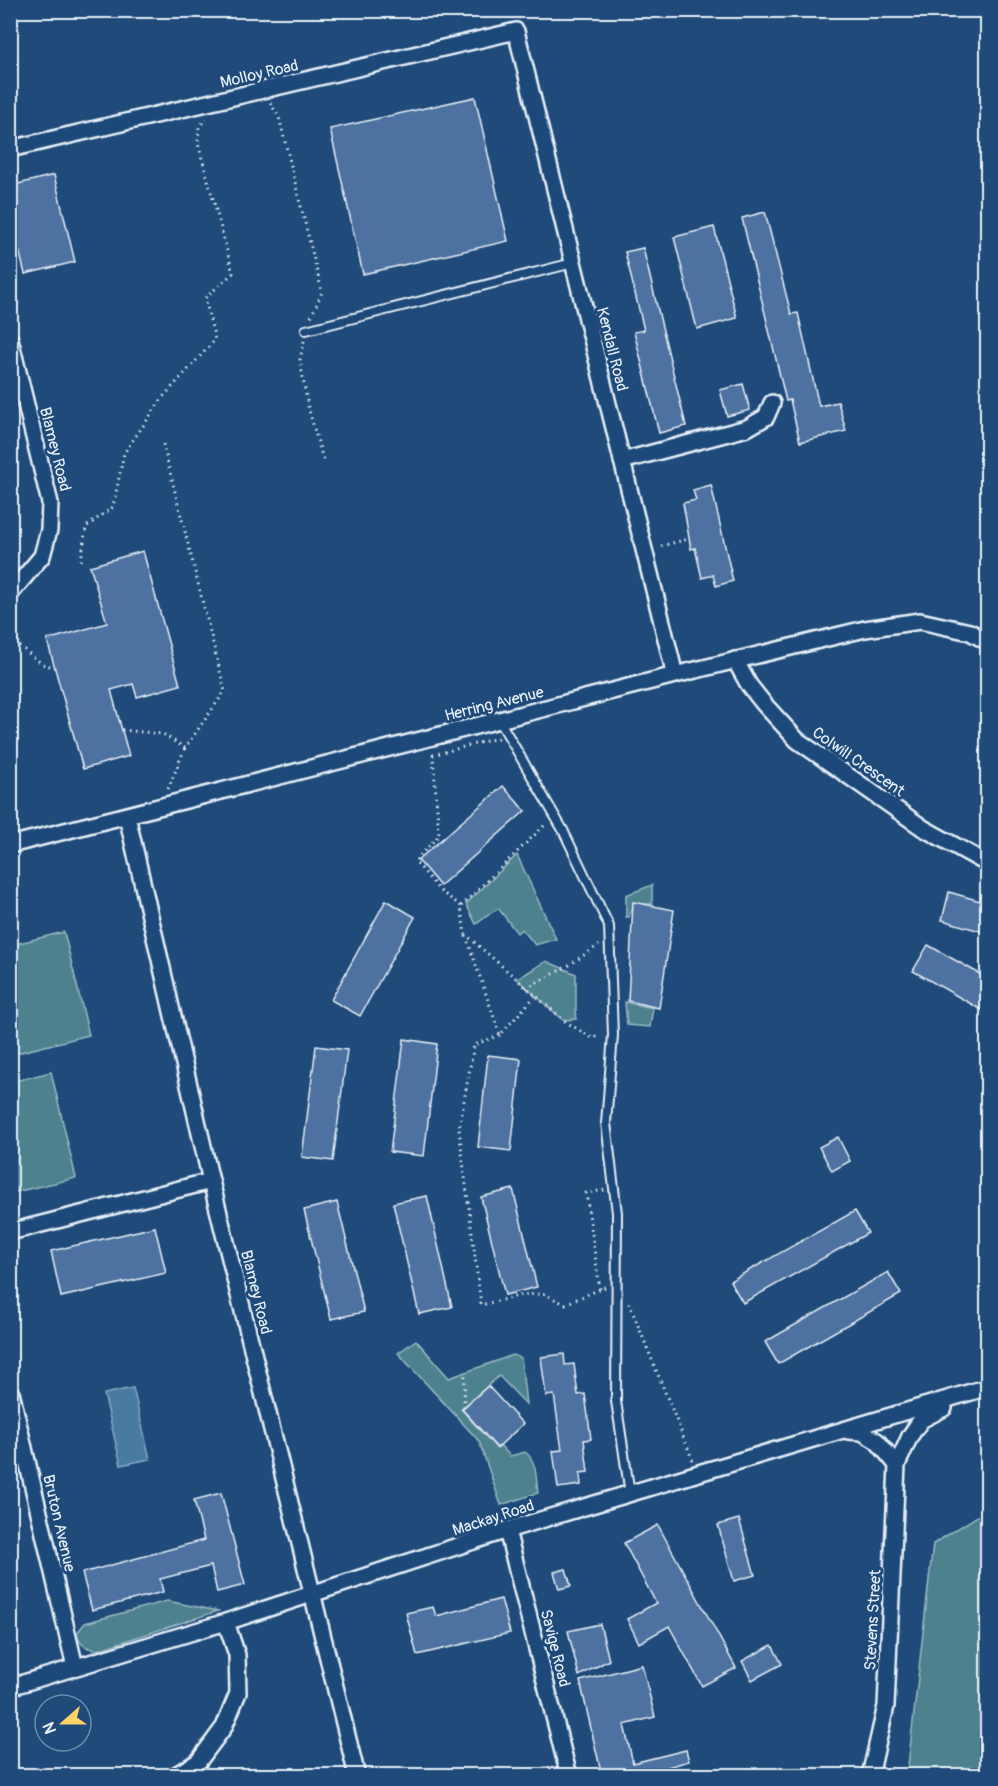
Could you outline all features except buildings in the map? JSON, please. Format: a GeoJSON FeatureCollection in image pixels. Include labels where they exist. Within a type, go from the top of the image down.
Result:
{"type":"FeatureCollection","features":[{"type":"Feature","properties":{"kind":"street","name":"Molloy Road"},"geometry":{"type":"LineString","coordinates":[[10,149],[516,31]]}},
{"type":"Feature","properties":{"kind":"street","name":"Kendall Road"},"geometry":{"type":"LineString","coordinates":[[516,31],[675,675]]}},
{"type":"Feature","properties":{"kind":"street","name":"Blamey Road"},"geometry":{"type":"LineString","coordinates":[[10,339],[50,503],[49,530],[42,556],[10,594]]}},
{"type":"Feature","properties":{"kind":"street"},"geometry":{"type":"LineString","coordinates":[[622,461],[747,428],[766,417],[772,403]]}},
{"type":"Feature","properties":{"kind":"street","name":"Herring Avenue"},"geometry":{"type":"LineString","coordinates":[[10,845],[675,675],[865,629],[920,621],[970,632],[987,642]]}},
{"type":"Feature","properties":{"kind":"street","name":"Colwill Crescent"},"geometry":{"type":"LineString","coordinates":[[735,660],[754,691],[797,740],[923,828],[987,864]]}},
{"type":"Feature","properties":{"kind":"street","name":"Blamey Road"},"geometry":{"type":"LineString","coordinates":[[127,816],[211,1181],[357,1776]]}},
{"type":"Feature","properties":{"kind":"street"},"geometry":{"type":"LineString","coordinates":[[10,1232],[211,1181]]}},
{"type":"Feature","properties":{"kind":"street","name":"Mackay Road"},"geometry":{"type":"LineString","coordinates":[[10,1687],[226,1622],[507,1530],[987,1387]]}},
{"type":"Feature","properties":{"kind":"street","name":"Bruton Avenue"},"geometry":{"type":"LineString","coordinates":[[10,1388],[75,1667]]}},
{"type":"Feature","properties":{"kind":"street","name":"Stevens Street"},"geometry":{"type":"LineString","coordinates":[[870,1776],[886,1706],[897,1465],[910,1436],[921,1420],[971,1393]]}},
{"type":"Feature","properties":{"kind":"street"},"geometry":{"type":"LineString","coordinates":[[844,1431],[862,1432],[877,1441],[897,1465]]}},
{"type":"Feature","properties":{"kind":"street","name":"Savige Road"},"geometry":{"type":"LineString","coordinates":[[507,1530],[569,1776]]}},
{"type":"Feature","properties":{"kind":"street"},"geometry":{"type":"LineString","coordinates":[[174,1776],[198,1762],[225,1727],[238,1693],[237,1655],[226,1622]]}},
{"type":"Feature","properties":{"kind":"lane"},"geometry":{"type":"LineString","coordinates":[[306,330],[573,263]]}},
{"type":"Feature","properties":{"kind":"lane"},"geometry":{"type":"LineString","coordinates":[[500,720],[554,815],[609,926],[613,1035],[606,1123],[617,1213],[616,1401],[630,1494]]}},
{"type":"Feature","properties":{"kind":"path"},"geometry":{"type":"LineString","coordinates":[[560,10],[573,14],[585,10]]}},
{"type":"Feature","properties":{"kind":"path"},"geometry":{"type":"LineString","coordinates":[[264,103],[270,103],[279,117],[322,292],[306,330],[300,360],[308,407],[324,463]]}},
{"type":"Feature","properties":{"kind":"path"},"geometry":{"type":"LineString","coordinates":[[81,561],[86,527],[113,507],[124,453],[164,396],[215,340],[205,298],[233,273],[198,143],[199,127],[210,115]]}},
{"type":"Feature","properties":{"kind":"path"},"geometry":{"type":"LineString","coordinates":[[161,807],[185,748],[225,691],[164,444]]}},
{"type":"Feature","properties":{"kind":"path"},"geometry":{"type":"LineString","coordinates":[[662,546],[688,539]]}},
{"type":"Feature","properties":{"kind":"path"},"geometry":{"type":"LineString","coordinates":[[10,638],[42,664],[54,667]]}},
{"type":"Feature","properties":{"kind":"path"},"geometry":{"type":"LineString","coordinates":[[122,730],[163,734],[185,748]]}},
{"type":"Feature","properties":{"kind":"path"},"geometry":{"type":"LineString","coordinates":[[500,1035],[465,934],[461,906],[440,891],[415,861],[439,835],[433,755],[508,735]]}},
{"type":"Feature","properties":{"kind":"path"},"geometry":{"type":"LineString","coordinates":[[461,906],[554,815]]}},
{"type":"Feature","properties":{"kind":"path"},"geometry":{"type":"LineString","coordinates":[[465,934],[567,1022],[592,1038],[613,1035]]}},
{"type":"Feature","properties":{"kind":"path"},"geometry":{"type":"LineString","coordinates":[[526,988],[567,966],[609,939]]}},
{"type":"Feature","properties":{"kind":"path"},"geometry":{"type":"LineString","coordinates":[[535,996],[500,1035],[474,1045],[459,1129],[481,1305],[522,1295],[544,1294],[565,1304],[600,1289],[622,1283],[698,1474]]}},
{"type":"Feature","properties":{"kind":"path"},"geometry":{"type":"LineString","coordinates":[[600,1289],[586,1193],[615,1188]]}},
{"type":"Feature","properties":{"kind":"path"},"geometry":{"type":"LineString","coordinates":[[464,1407],[465,1372]]}},
{"type":"Feature","properties":{"kind":"green space"},"geometry":{"type":"Polygon","coordinates":[[[517,855],[556,939],[535,945],[522,929],[517,933],[498,908],[476,924],[466,904],[517,855]]]}},
{"type":"Feature","properties":{"kind":"green space"},"geometry":{"type":"Polygon","coordinates":[[[652,885],[652,904],[640,904],[639,915],[631,911],[629,917],[626,917],[626,895],[652,885]]]}},
{"type":"Feature","properties":{"kind":"green space"},"geometry":{"type":"Polygon","coordinates":[[[64,932],[89,1035],[13,1054],[10,1043],[11,945],[64,932]]]}},
{"type":"Feature","properties":{"kind":"green space"},"geometry":{"type":"Polygon","coordinates":[[[546,961],[576,974],[576,1019],[563,1020],[517,979],[546,961]]]}},
{"type":"Feature","properties":{"kind":"green space"},"geometry":{"type":"Polygon","coordinates":[[[625,1002],[653,1008],[650,1027],[627,1025],[625,1002]]]}},
{"type":"Feature","properties":{"kind":"green space"},"geometry":{"type":"Polygon","coordinates":[[[51,1072],[76,1178],[11,1193],[11,1082],[51,1072]]]}},
{"type":"Feature","properties":{"kind":"green space"},"geometry":{"type":"Polygon","coordinates":[[[416,1340],[449,1378],[513,1355],[521,1358],[526,1404],[499,1376],[461,1409],[496,1448],[500,1445],[510,1456],[525,1452],[529,1455],[535,1470],[538,1493],[501,1505],[479,1441],[398,1353],[416,1340]]]}},
{"type":"Feature","properties":{"kind":"green space"},"geometry":{"type":"Polygon","coordinates":[[[987,1510],[987,1775],[907,1775],[933,1544],[987,1510]]]}},
{"type":"Feature","properties":{"kind":"green space"},"geometry":{"type":"Polygon","coordinates":[[[167,1601],[218,1611],[97,1650],[84,1646],[78,1637],[77,1633],[85,1623],[167,1601]]]}},
{"type":"Feature","properties":{"kind":"water"},"geometry":{"type":"Polygon","coordinates":[[[133,1388],[150,1459],[121,1465],[104,1394],[133,1388]]]}}]}
